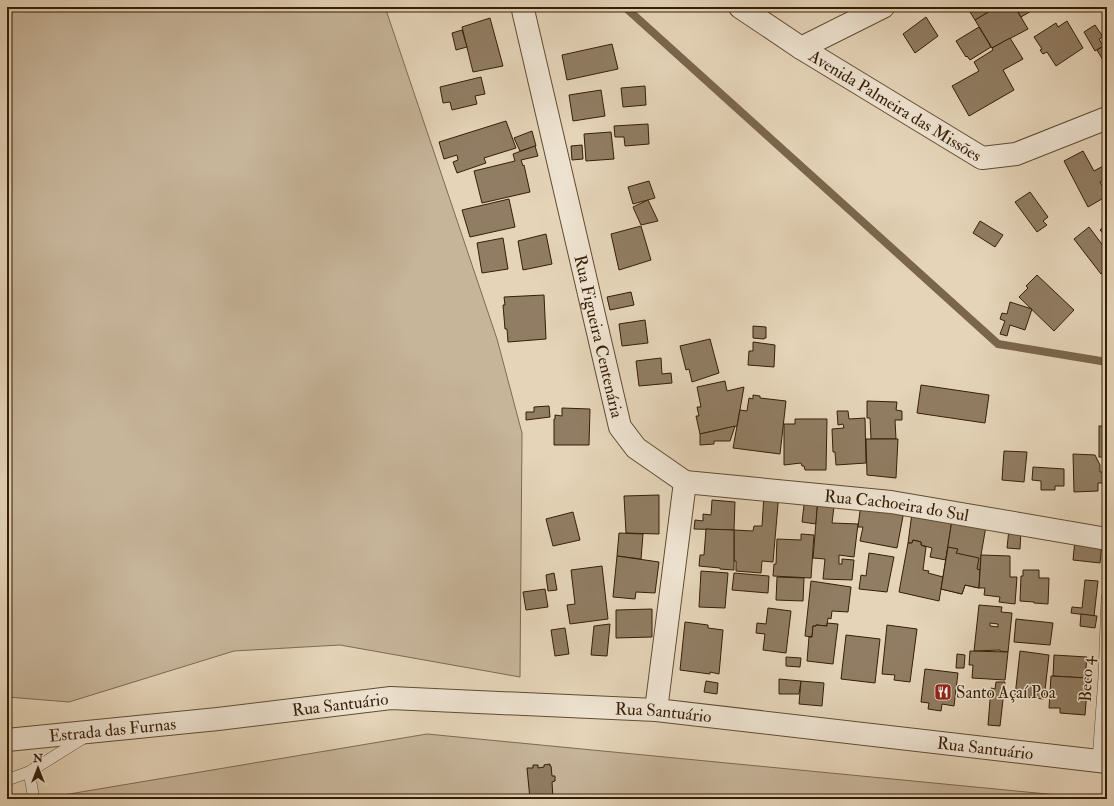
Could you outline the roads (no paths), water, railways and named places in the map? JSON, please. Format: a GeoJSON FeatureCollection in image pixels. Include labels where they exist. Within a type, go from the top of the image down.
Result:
{"type":"FeatureCollection","features":[{"type":"Feature","properties":{"kind":"street","name":"Rua Figueira Centenária"},"geometry":{"type":"LineString","coordinates":[[523,7],[620,427],[636,448],[685,482]]}},
{"type":"Feature","properties":{"kind":"street","name":"Avenida Palmeira das Missões"},"geometry":{"type":"LineString","coordinates":[[740,7],[801,48],[982,158],[1016,154],[1107,118]]}},
{"type":"Feature","properties":{"kind":"street"},"geometry":{"type":"LineString","coordinates":[[801,48],[883,7]]}},
{"type":"Feature","properties":{"kind":"street","name":"Rua Cachoeira do Sul"},"geometry":{"type":"LineString","coordinates":[[685,482],[891,502],[1107,539]]}},
{"type":"Feature","properties":{"kind":"street"},"geometry":{"type":"LineString","coordinates":[[656,710],[685,482]]}},
{"type":"Feature","properties":{"kind":"street","name":"Rua Santuário"},"geometry":{"type":"LineString","coordinates":[[218,718],[391,698],[656,710],[1102,762]]}},
{"type":"Feature","properties":{"kind":"street","name":"Estrada das Furnas"},"geometry":{"type":"LineString","coordinates":[[7,740],[218,718]]}},
{"type":"Feature","properties":{"kind":"lane","name":"Beco 4"},"geometry":{"type":"LineString","coordinates":[[1102,762],[1107,598]]}},
{"type":"Feature","properties":{"kind":"lane"},"geometry":{"type":"LineString","coordinates":[[7,780],[29,772],[92,732]]}},
{"type":"Feature","properties":{"kind":"lane"},"geometry":{"type":"LineString","coordinates":[[29,772],[34,799]]}},
{"type":"Feature","properties":{"kind":"waterway"},"geometry":{"type":"LineString","coordinates":[[618,7],[626,8],[998,344],[1107,362]]}},
{"type":"Feature","properties":{"kind":"place","name":"Santo Açaí Poa"},"geometry":{"type":"Point","coordinates":[943,692]}}]}
